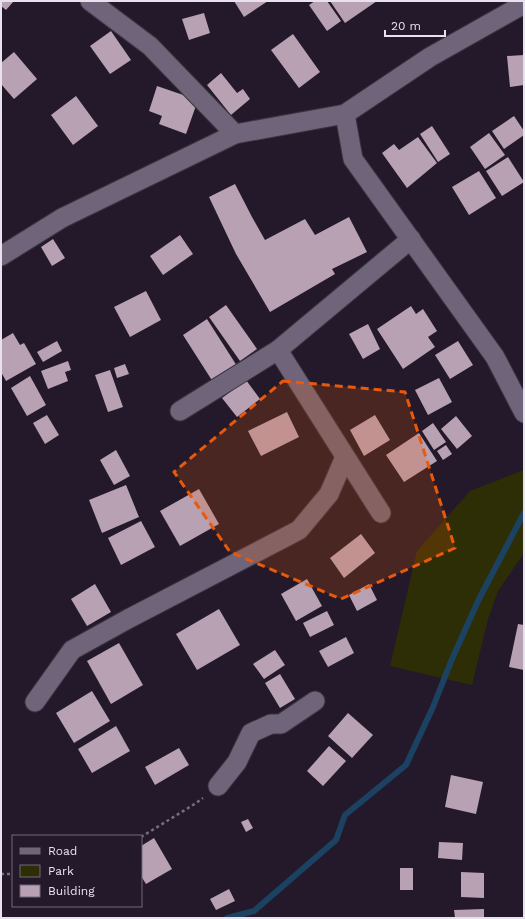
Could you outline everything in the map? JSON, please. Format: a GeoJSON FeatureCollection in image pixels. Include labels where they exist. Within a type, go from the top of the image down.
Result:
{"type":"FeatureCollection","features":[{"type":"Feature","properties":{"kind":"street"},"geometry":{"type":"LineString","coordinates":[[90,1],[150,46],[234,134]]}},
{"type":"Feature","properties":{"kind":"street"},"geometry":{"type":"LineString","coordinates":[[1,256],[62,218],[234,134],[345,114],[430,57],[524,4]]}},
{"type":"Feature","properties":{"kind":"street"},"geometry":{"type":"LineString","coordinates":[[345,114],[353,159],[495,357],[524,413]]}},
{"type":"Feature","properties":{"kind":"street"},"geometry":{"type":"LineString","coordinates":[[180,411],[278,350],[411,239]]}},
{"type":"Feature","properties":{"kind":"street"},"geometry":{"type":"LineString","coordinates":[[278,350],[380,513]]}},
{"type":"Feature","properties":{"kind":"street"},"geometry":{"type":"LineString","coordinates":[[35,702],[72,650],[128,619],[299,530],[329,494],[346,457]]}},
{"type":"Feature","properties":{"kind":"street"},"geometry":{"type":"LineString","coordinates":[[218,786],[237,762],[251,733],[271,724],[280,717],[281,724],[315,701]]}},
{"type":"Feature","properties":{"kind":"path"},"geometry":{"type":"LineString","coordinates":[[142,836],[193,805],[218,786]]}},
{"type":"Feature","properties":{"kind":"path"},"geometry":{"type":"LineString","coordinates":[[1,874],[12,874]]}},
{"type":"Feature","properties":{"kind":"highlighted area"},"geometry":{"type":"Polygon","coordinates":[[[283,381],[405,392],[455,548],[341,599],[230,552],[174,472],[283,381]]]}},
{"type":"Feature","properties":{"kind":"green space"},"geometry":{"type":"Polygon","coordinates":[[[524,470],[524,553],[498,591],[488,619],[472,685],[390,666],[417,551],[470,491],[524,470]]]}},
{"type":"Feature","properties":{"kind":"building"},"geometry":{"type":"Polygon","coordinates":[[[1,1],[14,1],[6,10],[1,6],[1,1]]]}},
{"type":"Feature","properties":{"kind":"building"},"geometry":{"type":"Polygon","coordinates":[[[234,1],[268,1],[244,17],[234,1]]]}},
{"type":"Feature","properties":{"kind":"building"},"geometry":{"type":"Polygon","coordinates":[[[315,1],[327,1],[341,21],[327,31],[309,5],[315,1]]]}},
{"type":"Feature","properties":{"kind":"building"},"geometry":{"type":"Polygon","coordinates":[[[330,1],[377,1],[345,23],[330,1]]]}},
{"type":"Feature","properties":{"kind":"building"},"geometry":{"type":"Polygon","coordinates":[[[204,13],[210,33],[189,40],[182,19],[204,13]]]}},
{"type":"Feature","properties":{"kind":"building"},"geometry":{"type":"Polygon","coordinates":[[[111,31],[131,60],[110,74],[90,46],[111,31]]]}},
{"type":"Feature","properties":{"kind":"building"},"geometry":{"type":"Polygon","coordinates":[[[293,34],[320,72],[299,88],[271,50],[293,34]]]}},
{"type":"Feature","properties":{"kind":"building"},"geometry":{"type":"Polygon","coordinates":[[[14,52],[37,79],[14,99],[1,84],[1,63],[14,52]]]}},
{"type":"Feature","properties":{"kind":"building"},"geometry":{"type":"Polygon","coordinates":[[[524,55],[524,85],[510,87],[507,56],[524,55]]]}},
{"type":"Feature","properties":{"kind":"building"},"geometry":{"type":"Polygon","coordinates":[[[221,73],[237,93],[243,89],[250,99],[231,115],[207,85],[221,73]]]}},
{"type":"Feature","properties":{"kind":"building"},"geometry":{"type":"Polygon","coordinates":[[[157,86],[198,100],[186,134],[159,124],[162,116],[149,111],[157,86]]]}},
{"type":"Feature","properties":{"kind":"building"},"geometry":{"type":"Polygon","coordinates":[[[76,96],[98,126],[73,145],[51,115],[76,96]]]}},
{"type":"Feature","properties":{"kind":"building"},"geometry":{"type":"Polygon","coordinates":[[[514,116],[524,131],[524,135],[504,149],[492,131],[514,116]]]}},
{"type":"Feature","properties":{"kind":"building"},"geometry":{"type":"Polygon","coordinates":[[[432,126],[450,154],[438,162],[420,134],[432,126]]]}},
{"type":"Feature","properties":{"kind":"building"},"geometry":{"type":"Polygon","coordinates":[[[489,133],[505,155],[485,169],[470,147],[489,133]]]}},
{"type":"Feature","properties":{"kind":"building"},"geometry":{"type":"Polygon","coordinates":[[[418,137],[437,163],[407,188],[382,153],[394,144],[399,150],[418,137]]]}},
{"type":"Feature","properties":{"kind":"building"},"geometry":{"type":"Polygon","coordinates":[[[508,157],[524,182],[502,196],[486,171],[508,157]]]}},
{"type":"Feature","properties":{"kind":"building"},"geometry":{"type":"Polygon","coordinates":[[[479,171],[496,198],[469,215],[452,187],[479,171]]]}},
{"type":"Feature","properties":{"kind":"building"},"geometry":{"type":"Polygon","coordinates":[[[235,184],[265,240],[305,219],[315,235],[349,217],[367,252],[332,269],[335,274],[270,312],[236,254],[209,197],[235,184]]]}},
{"type":"Feature","properties":{"kind":"building"},"geometry":{"type":"Polygon","coordinates":[[[180,235],[193,254],[163,275],[150,256],[180,235]]]}},
{"type":"Feature","properties":{"kind":"building"},"geometry":{"type":"Polygon","coordinates":[[[53,239],[65,258],[52,266],[41,247],[53,239]]]}},
{"type":"Feature","properties":{"kind":"building"},"geometry":{"type":"Polygon","coordinates":[[[146,291],[161,320],[130,337],[114,307],[146,291]]]}},
{"type":"Feature","properties":{"kind":"building"},"geometry":{"type":"Polygon","coordinates":[[[226,305],[257,349],[240,361],[209,317],[226,305]]]}},
{"type":"Feature","properties":{"kind":"building"},"geometry":{"type":"Polygon","coordinates":[[[411,306],[416,314],[423,309],[437,331],[428,337],[435,347],[403,369],[377,329],[411,306]]]}},
{"type":"Feature","properties":{"kind":"building"},"geometry":{"type":"Polygon","coordinates":[[[207,319],[237,366],[213,382],[183,335],[207,319]]]}},
{"type":"Feature","properties":{"kind":"building"},"geometry":{"type":"Polygon","coordinates":[[[368,324],[380,349],[363,359],[349,334],[368,324]]]}},
{"type":"Feature","properties":{"kind":"building"},"geometry":{"type":"Polygon","coordinates":[[[13,333],[20,345],[24,343],[36,364],[6,381],[1,372],[1,340],[13,333]]]}},
{"type":"Feature","properties":{"kind":"building"},"geometry":{"type":"Polygon","coordinates":[[[57,341],[62,351],[43,362],[37,352],[57,341]]]}},
{"type":"Feature","properties":{"kind":"building"},"geometry":{"type":"Polygon","coordinates":[[[458,341],[473,365],[450,379],[435,355],[458,341]]]}},
{"type":"Feature","properties":{"kind":"building"},"geometry":{"type":"Polygon","coordinates":[[[68,361],[71,370],[65,372],[68,381],[48,389],[41,371],[68,361]]]}},
{"type":"Feature","properties":{"kind":"building"},"geometry":{"type":"Polygon","coordinates":[[[125,364],[129,374],[117,378],[114,368],[125,364]]]}},
{"type":"Feature","properties":{"kind":"building"},"geometry":{"type":"Polygon","coordinates":[[[110,370],[123,407],[108,412],[95,375],[110,370]]]}},
{"type":"Feature","properties":{"kind":"building"},"geometry":{"type":"Polygon","coordinates":[[[30,376],[46,405],[27,416],[11,388],[30,376]]]}},
{"type":"Feature","properties":{"kind":"building"},"geometry":{"type":"Polygon","coordinates":[[[439,378],[452,402],[428,415],[415,390],[439,378]]]}},
{"type":"Feature","properties":{"kind":"building"},"geometry":{"type":"Polygon","coordinates":[[[246,380],[260,399],[237,417],[222,398],[246,380]]]}},
{"type":"Feature","properties":{"kind":"building"},"geometry":{"type":"Polygon","coordinates":[[[287,412],[299,437],[261,456],[248,431],[287,412]]]}},
{"type":"Feature","properties":{"kind":"building"},"geometry":{"type":"Polygon","coordinates":[[[47,415],[59,435],[45,444],[33,423],[47,415]]]}},
{"type":"Feature","properties":{"kind":"building"},"geometry":{"type":"Polygon","coordinates":[[[375,415],[390,440],[364,456],[350,430],[375,415]]]}},
{"type":"Feature","properties":{"kind":"building"},"geometry":{"type":"Polygon","coordinates":[[[456,416],[472,436],[457,449],[441,429],[456,416]]]}},
{"type":"Feature","properties":{"kind":"building"},"geometry":{"type":"Polygon","coordinates":[[[433,423],[446,442],[434,450],[422,431],[433,423]]]}},
{"type":"Feature","properties":{"kind":"building"},"geometry":{"type":"Polygon","coordinates":[[[419,433],[437,461],[404,482],[386,455],[419,433]]]}},
{"type":"Feature","properties":{"kind":"building"},"geometry":{"type":"Polygon","coordinates":[[[446,445],[452,454],[443,460],[437,451],[446,445]]]}},
{"type":"Feature","properties":{"kind":"building"},"geometry":{"type":"Polygon","coordinates":[[[116,450],[130,476],[114,485],[100,460],[116,450]]]}},
{"type":"Feature","properties":{"kind":"building"},"geometry":{"type":"Polygon","coordinates":[[[126,485],[139,517],[102,533],[89,500],[126,485]]]}},
{"type":"Feature","properties":{"kind":"building"},"geometry":{"type":"Polygon","coordinates":[[[199,489],[219,524],[180,546],[160,511],[199,489]]]}},
{"type":"Feature","properties":{"kind":"building"},"geometry":{"type":"Polygon","coordinates":[[[141,521],[155,547],[121,565],[108,538],[141,521]]]}},
{"type":"Feature","properties":{"kind":"building"},"geometry":{"type":"Polygon","coordinates":[[[361,534],[375,553],[344,578],[330,558],[361,534]]]}},
{"type":"Feature","properties":{"kind":"building"},"geometry":{"type":"Polygon","coordinates":[[[307,579],[322,606],[296,621],[281,594],[307,579]]]}},
{"type":"Feature","properties":{"kind":"building"},"geometry":{"type":"Polygon","coordinates":[[[95,584],[111,612],[87,626],[71,599],[95,584]]]}},
{"type":"Feature","properties":{"kind":"building"},"geometry":{"type":"Polygon","coordinates":[[[369,584],[377,600],[357,611],[349,595],[369,584]]]}},
{"type":"Feature","properties":{"kind":"building"},"geometry":{"type":"Polygon","coordinates":[[[219,609],[240,645],[197,670],[176,634],[219,609]]]}},
{"type":"Feature","properties":{"kind":"building"},"geometry":{"type":"Polygon","coordinates":[[[327,611],[334,625],[310,637],[303,623],[327,611]]]}},
{"type":"Feature","properties":{"kind":"building"},"geometry":{"type":"Polygon","coordinates":[[[518,624],[524,625],[524,670],[509,667],[518,624]]]}},
{"type":"Feature","properties":{"kind":"building"},"geometry":{"type":"Polygon","coordinates":[[[346,637],[354,653],[328,667],[319,651],[346,637]]]}},
{"type":"Feature","properties":{"kind":"building"},"geometry":{"type":"Polygon","coordinates":[[[119,643],[143,685],[111,704],[87,661],[119,643]]]}},
{"type":"Feature","properties":{"kind":"building"},"geometry":{"type":"Polygon","coordinates":[[[275,650],[285,665],[264,679],[253,664],[275,650]]]}},
{"type":"Feature","properties":{"kind":"building"},"geometry":{"type":"Polygon","coordinates":[[[280,674],[295,699],[280,708],[265,683],[280,674]]]}},
{"type":"Feature","properties":{"kind":"building"},"geometry":{"type":"Polygon","coordinates":[[[92,691],[110,721],[74,743],[56,713],[92,691]]]}},
{"type":"Feature","properties":{"kind":"building"},"geometry":{"type":"Polygon","coordinates":[[[348,713],[373,735],[352,758],[328,736],[348,713]]]}},
{"type":"Feature","properties":{"kind":"building"},"geometry":{"type":"Polygon","coordinates":[[[116,726],[130,751],[92,773],[78,749],[116,726]]]}},
{"type":"Feature","properties":{"kind":"building"},"geometry":{"type":"Polygon","coordinates":[[[329,746],[346,761],[323,786],[307,771],[329,746]]]}},
{"type":"Feature","properties":{"kind":"building"},"geometry":{"type":"Polygon","coordinates":[[[179,748],[189,765],[155,785],[145,767],[179,748]]]}},
{"type":"Feature","properties":{"kind":"building"},"geometry":{"type":"Polygon","coordinates":[[[451,775],[483,782],[476,814],[445,807],[451,775]]]}},
{"type":"Feature","properties":{"kind":"building"},"geometry":{"type":"Polygon","coordinates":[[[248,819],[253,828],[246,832],[241,822],[248,819]]]}},
{"type":"Feature","properties":{"kind":"building"},"geometry":{"type":"Polygon","coordinates":[[[154,838],[172,869],[146,884],[142,878],[142,845],[154,838]]]}},
{"type":"Feature","properties":{"kind":"building"},"geometry":{"type":"Polygon","coordinates":[[[439,842],[463,843],[462,860],[438,858],[439,842]]]}},
{"type":"Feature","properties":{"kind":"building"},"geometry":{"type":"Polygon","coordinates":[[[400,868],[413,868],[413,890],[400,890],[400,868]]]}},
{"type":"Feature","properties":{"kind":"building"},"geometry":{"type":"Polygon","coordinates":[[[461,872],[484,873],[484,898],[461,897],[461,872]]]}},
{"type":"Feature","properties":{"kind":"building"},"geometry":{"type":"Polygon","coordinates":[[[229,889],[235,901],[216,910],[210,899],[229,889]]]}},
{"type":"Feature","properties":{"kind":"building"},"geometry":{"type":"Polygon","coordinates":[[[484,909],[484,918],[455,918],[454,910],[484,909]]]}},
{"type":"Feature","properties":{"kind":"waterway"},"geometry":{"type":"LineString","coordinates":[[227,918],[254,911],[336,840],[345,815],[406,765],[433,707],[452,659],[479,599],[524,513]]}}]}
